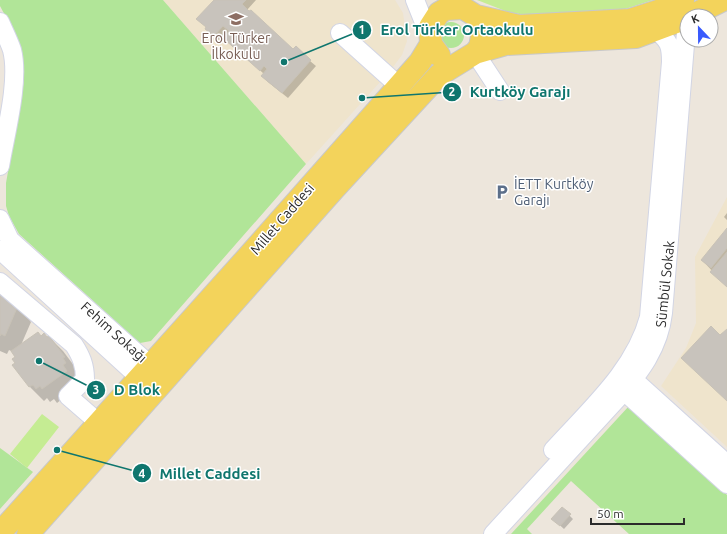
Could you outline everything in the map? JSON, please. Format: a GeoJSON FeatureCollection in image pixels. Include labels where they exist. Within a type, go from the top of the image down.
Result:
{"type":"FeatureCollection","features":[{"type":"Feature","properties":{"kind":"main road"},"geometry":{"type":"LineString","coordinates":[[679,22],[636,36],[506,44],[451,61],[442,58],[435,52],[430,40],[433,19],[446,9],[468,9],[519,26],[630,20],[658,11],[683,0]]}},
{"type":"Feature","properties":{"kind":"main road"},"geometry":{"type":"LineString","coordinates":[[707,8],[723,0]]}},
{"type":"Feature","properties":{"kind":"main road"},"geometry":{"type":"LineString","coordinates":[[467,57],[480,47],[483,31],[468,9]]}},
{"type":"Feature","properties":{"kind":"main road","name":"Millet Caddesi"},"geometry":{"type":"LineString","coordinates":[[28,534],[151,375],[420,62],[430,40]]}},
{"type":"Feature","properties":{"kind":"main road","name":"Millet Caddesi"},"geometry":{"type":"LineString","coordinates":[[0,533],[99,423],[151,375],[334,188],[439,75],[467,57]]}},
{"type":"Feature","properties":{"kind":"street"},"geometry":{"type":"LineString","coordinates":[[415,0],[430,40]]}},
{"type":"Feature","properties":{"kind":"street"},"geometry":{"type":"LineString","coordinates":[[0,22],[12,51],[14,68],[12,95],[0,166]]}},
{"type":"Feature","properties":{"kind":"street","name":"Sümbül Sokak"},"geometry":{"type":"LineString","coordinates":[[493,534],[623,381],[645,332],[652,293],[671,52],[667,39],[656,30]]}},
{"type":"Feature","properties":{"kind":"street"},"geometry":{"type":"LineString","coordinates":[[340,34],[399,86]]}},
{"type":"Feature","properties":{"kind":"street","name":"Sümbül Sokak"},"geometry":{"type":"LineString","coordinates":[[479,534],[655,346],[662,329],[685,48]]}},
{"type":"Feature","properties":{"kind":"street"},"geometry":{"type":"LineString","coordinates":[[467,57],[500,91]]}},
{"type":"Feature","properties":{"kind":"street","name":"Fehim Sokağı"},"geometry":{"type":"LineString","coordinates":[[0,219],[10,240],[151,375]]}},
{"type":"Feature","properties":{"kind":"street","name":"Fehim Sokağı"},"geometry":{"type":"LineString","coordinates":[[0,250],[151,375]]}},
{"type":"Feature","properties":{"kind":"street"},"geometry":{"type":"LineString","coordinates":[[0,282],[74,345],[82,357],[85,368],[85,379],[68,396],[99,423]]}},
{"type":"Feature","properties":{"kind":"street"},"geometry":{"type":"LineString","coordinates":[[623,381],[727,464]]}},
{"type":"Feature","properties":{"kind":"street"},"geometry":{"type":"LineString","coordinates":[[623,381],[727,484]]}},
{"type":"Feature","properties":{"kind":"shaded area"},"geometry":{"type":"Polygon","coordinates":[[[163,0],[395,0],[403,13],[407,41],[402,55],[390,71],[306,164],[163,0]]]}},
{"type":"Feature","properties":{"kind":"shaded area"},"geometry":{"type":"Polygon","coordinates":[[[727,197],[727,447],[661,386],[686,348],[696,323],[695,257],[727,197]]]}},
{"type":"Feature","properties":{"kind":"green space"},"geometry":{"type":"Polygon","coordinates":[[[0,0],[163,0],[306,164],[151,341],[140,343],[19,234],[9,216],[6,206],[6,183],[24,81],[8,21],[0,6],[0,0]]]}},
{"type":"Feature","properties":{"kind":"green space"},"geometry":{"type":"Polygon","coordinates":[[[477,0],[653,0],[622,10],[525,15],[508,12],[477,0]]]}},
{"type":"Feature","properties":{"kind":"green space"},"geometry":{"type":"Polygon","coordinates":[[[451,22],[460,26],[464,35],[460,44],[451,48],[442,44],[438,35],[442,26],[451,22]]]}},
{"type":"Feature","properties":{"kind":"green space"},"geometry":{"type":"Polygon","coordinates":[[[629,406],[727,495],[727,534],[629,534],[571,481],[527,529],[532,534],[511,534],[629,406]]]}},
{"type":"Feature","properties":{"kind":"green space"},"geometry":{"type":"Polygon","coordinates":[[[42,414],[59,427],[27,468],[10,454],[42,414]]]}},
{"type":"Feature","properties":{"kind":"green space"},"geometry":{"type":"Polygon","coordinates":[[[0,448],[33,472],[0,509],[0,448]]]}},
{"type":"Feature","properties":{"kind":"building"},"geometry":{"type":"Polygon","coordinates":[[[214,0],[246,0],[242,4],[249,11],[251,10],[293,49],[296,46],[311,60],[282,93],[261,76],[267,69],[264,66],[260,71],[223,38],[229,31],[223,26],[214,36],[196,19],[214,0]]]}},
{"type":"Feature","properties":{"kind":"building"},"geometry":{"type":"Polygon","coordinates":[[[727,228],[727,248],[711,268],[701,260],[727,228]]]}},
{"type":"Feature","properties":{"kind":"building"},"geometry":{"type":"Polygon","coordinates":[[[727,252],[727,287],[710,272],[727,252]]]}},
{"type":"Feature","properties":{"kind":"building"},"geometry":{"type":"Polygon","coordinates":[[[0,293],[13,301],[11,305],[17,308],[5,336],[1,334],[0,336],[0,293]]]}},
{"type":"Feature","properties":{"kind":"building"},"geometry":{"type":"Polygon","coordinates":[[[711,326],[720,335],[727,329],[727,401],[681,358],[711,326]]]}},
{"type":"Feature","properties":{"kind":"building"},"geometry":{"type":"Polygon","coordinates":[[[38,332],[41,336],[44,333],[47,337],[49,336],[65,357],[63,358],[66,363],[63,365],[67,371],[42,389],[40,386],[36,389],[33,385],[29,387],[12,365],[15,363],[12,359],[15,357],[11,351],[38,332]]]}},
{"type":"Feature","properties":{"kind":"building"},"geometry":{"type":"Polygon","coordinates":[[[562,507],[571,514],[560,526],[551,519],[562,507]]]}},
{"type":"Feature","properties":{"kind":"place","name":"Erol Türker İlkokulu"},"geometry":{"type":"Point","coordinates":[236,19]}},
{"type":"Feature","properties":{"kind":"place","name":"Erol Türker Ortaokulu"},"geometry":{"type":"Point","coordinates":[284,62]}},
{"type":"Feature","properties":{"kind":"place","name":"Kurtköy Garajı"},"geometry":{"type":"Point","coordinates":[362,98]}},
{"type":"Feature","properties":{"kind":"place","name":"İETT Kurtköy Garajı"},"geometry":{"type":"Point","coordinates":[502,192]}},
{"type":"Feature","properties":{"kind":"place","name":"D Blok"},"geometry":{"type":"Point","coordinates":[39,361]}},
{"type":"Feature","properties":{"kind":"place","name":"Millet Caddesi"},"geometry":{"type":"Point","coordinates":[57,450]}}]}
